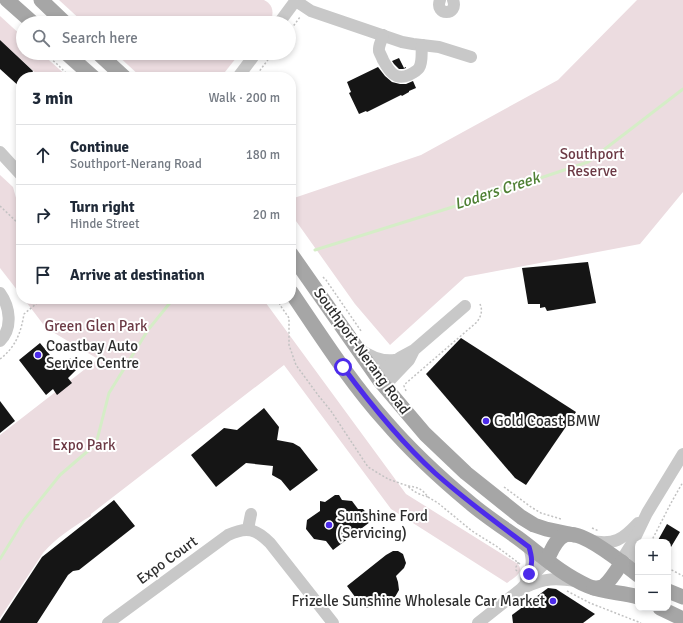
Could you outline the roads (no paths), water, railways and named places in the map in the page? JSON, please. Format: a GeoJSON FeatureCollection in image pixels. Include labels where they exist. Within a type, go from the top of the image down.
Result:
{"type":"FeatureCollection","features":[{"type":"Feature","properties":{"kind":"main road"},"geometry":{"type":"LineString","coordinates":[[7,0],[25,16]]}},
{"type":"Feature","properties":{"kind":"main road"},"geometry":{"type":"LineString","coordinates":[[40,0],[57,16]]}},
{"type":"Feature","properties":{"kind":"main road"},"geometry":{"type":"LineString","coordinates":[[74,60],[87,72]]}},
{"type":"Feature","properties":{"kind":"main road"},"geometry":{"type":"LineString","coordinates":[[106,60],[119,72]]}},
{"type":"Feature","properties":{"kind":"main road","name":"Southport-Nerang Road"},"geometry":{"type":"LineString","coordinates":[[296,261],[380,381],[406,413],[466,473],[521,517],[534,525],[546,529],[582,533],[621,562]]}},
{"type":"Feature","properties":{"kind":"main road","name":"Southport-Nerang Road"},"geometry":{"type":"LineString","coordinates":[[296,299],[363,394],[385,421],[434,472],[470,503],[547,561],[561,571],[588,585]]}},
{"type":"Feature","properties":{"kind":"main road"},"geometry":{"type":"LineString","coordinates":[[363,394],[380,381]]}},
{"type":"Feature","properties":{"kind":"main road"},"geometry":{"type":"LineString","coordinates":[[547,561],[552,549],[560,538],[568,534],[582,533]]}},
{"type":"Feature","properties":{"kind":"main road"},"geometry":{"type":"LineString","coordinates":[[588,585],[600,588],[603,586],[608,582],[621,562],[635,572]]}},
{"type":"Feature","properties":{"kind":"main road"},"geometry":{"type":"LineString","coordinates":[[588,585],[612,592],[635,596]]}},
{"type":"Feature","properties":{"kind":"main road"},"geometry":{"type":"LineString","coordinates":[[671,592],[683,597]]}},
{"type":"Feature","properties":{"kind":"main road"},"geometry":{"type":"LineString","coordinates":[[666,611],[683,620]]}},
{"type":"Feature","properties":{"kind":"street"},"geometry":{"type":"LineString","coordinates":[[440,0],[440,8],[443,11],[448,12],[454,8],[453,0]]}},
{"type":"Feature","properties":{"kind":"street"},"geometry":{"type":"LineString","coordinates":[[283,16],[292,1],[309,10],[383,36],[409,44],[439,47],[471,57]]}},
{"type":"Feature","properties":{"kind":"street"},"geometry":{"type":"LineString","coordinates":[[383,36],[379,49],[380,53],[390,71],[398,77],[407,76],[419,69],[421,63],[422,46]]}},
{"type":"Feature","properties":{"kind":"street"},"geometry":{"type":"LineString","coordinates":[[242,72],[251,60]]}},
{"type":"Feature","properties":{"kind":"street"},"geometry":{"type":"LineString","coordinates":[[246,72],[252,60]]}},
{"type":"Feature","properties":{"kind":"street"},"geometry":{"type":"LineString","coordinates":[[0,152],[16,170]]}},
{"type":"Feature","properties":{"kind":"street"},"geometry":{"type":"LineString","coordinates":[[0,293],[4,299],[10,318],[8,330],[1,340]]}},
{"type":"Feature","properties":{"kind":"street"},"geometry":{"type":"LineString","coordinates":[[414,350],[409,360],[389,382],[380,381],[381,372],[395,360],[414,350],[465,306]]}},
{"type":"Feature","properties":{"kind":"street"},"geometry":{"type":"LineString","coordinates":[[354,345],[373,357],[385,361],[395,360]]}},
{"type":"Feature","properties":{"kind":"street"},"geometry":{"type":"LineString","coordinates":[[621,562],[647,513],[683,454]]}},
{"type":"Feature","properties":{"kind":"street"},"geometry":{"type":"LineString","coordinates":[[582,533],[605,542],[614,542],[626,535],[647,513]]}},
{"type":"Feature","properties":{"kind":"street"},"geometry":{"type":"LineString","coordinates":[[640,539],[647,513]]}},
{"type":"Feature","properties":{"kind":"street"},"geometry":{"type":"LineString","coordinates":[[251,514],[248,529],[264,536],[333,623]]}},
{"type":"Feature","properties":{"kind":"street","name":"Expo Court"},"geometry":{"type":"LineString","coordinates":[[108,623],[228,535],[235,531],[248,529]]}},
{"type":"Feature","properties":{"kind":"street"},"geometry":{"type":"LineString","coordinates":[[521,589],[529,574],[532,563],[532,556],[529,547]]}},
{"type":"Feature","properties":{"kind":"street"},"geometry":{"type":"LineString","coordinates":[[482,622],[521,589],[547,561]]}},
{"type":"Feature","properties":{"kind":"street"},"geometry":{"type":"LineString","coordinates":[[521,589],[538,582],[552,579],[563,579],[588,585]]}},
{"type":"Feature","properties":{"kind":"waterway","name":"Loders Creek"},"geometry":{"type":"LineString","coordinates":[[315,250],[475,200],[588,162],[683,89]]}},
{"type":"Feature","properties":{"kind":"waterway"},"geometry":{"type":"LineString","coordinates":[[0,559],[24,520],[60,475],[96,444],[109,393],[148,330],[169,304]]}},
{"type":"Feature","properties":{"kind":"place","name":"Coastbay Auto Service Centre"},"geometry":{"type":"Point","coordinates":[38,355]}},
{"type":"Feature","properties":{"kind":"place","name":"Gold Coast BMW"},"geometry":{"type":"Point","coordinates":[486,421]}},
{"type":"Feature","properties":{"kind":"place","name":"Sunshine Ford (Servicing)"},"geometry":{"type":"Point","coordinates":[329,525]}},
{"type":"Feature","properties":{"kind":"place","name":"Frizelle Sunshine Wholesale Car Market"},"geometry":{"type":"Point","coordinates":[553,601]}},
{"type":"Feature","properties":{"kind":"park label","name":"Southport Reserve"},"geometry":{"type":"Point","coordinates":[592,162]}},
{"type":"Feature","properties":{"kind":"park label","name":"Green Glen Park"},"geometry":{"type":"Point","coordinates":[96,326]}},
{"type":"Feature","properties":{"kind":"park label","name":"Expo Park"},"geometry":{"type":"Point","coordinates":[84,445]}}]}
